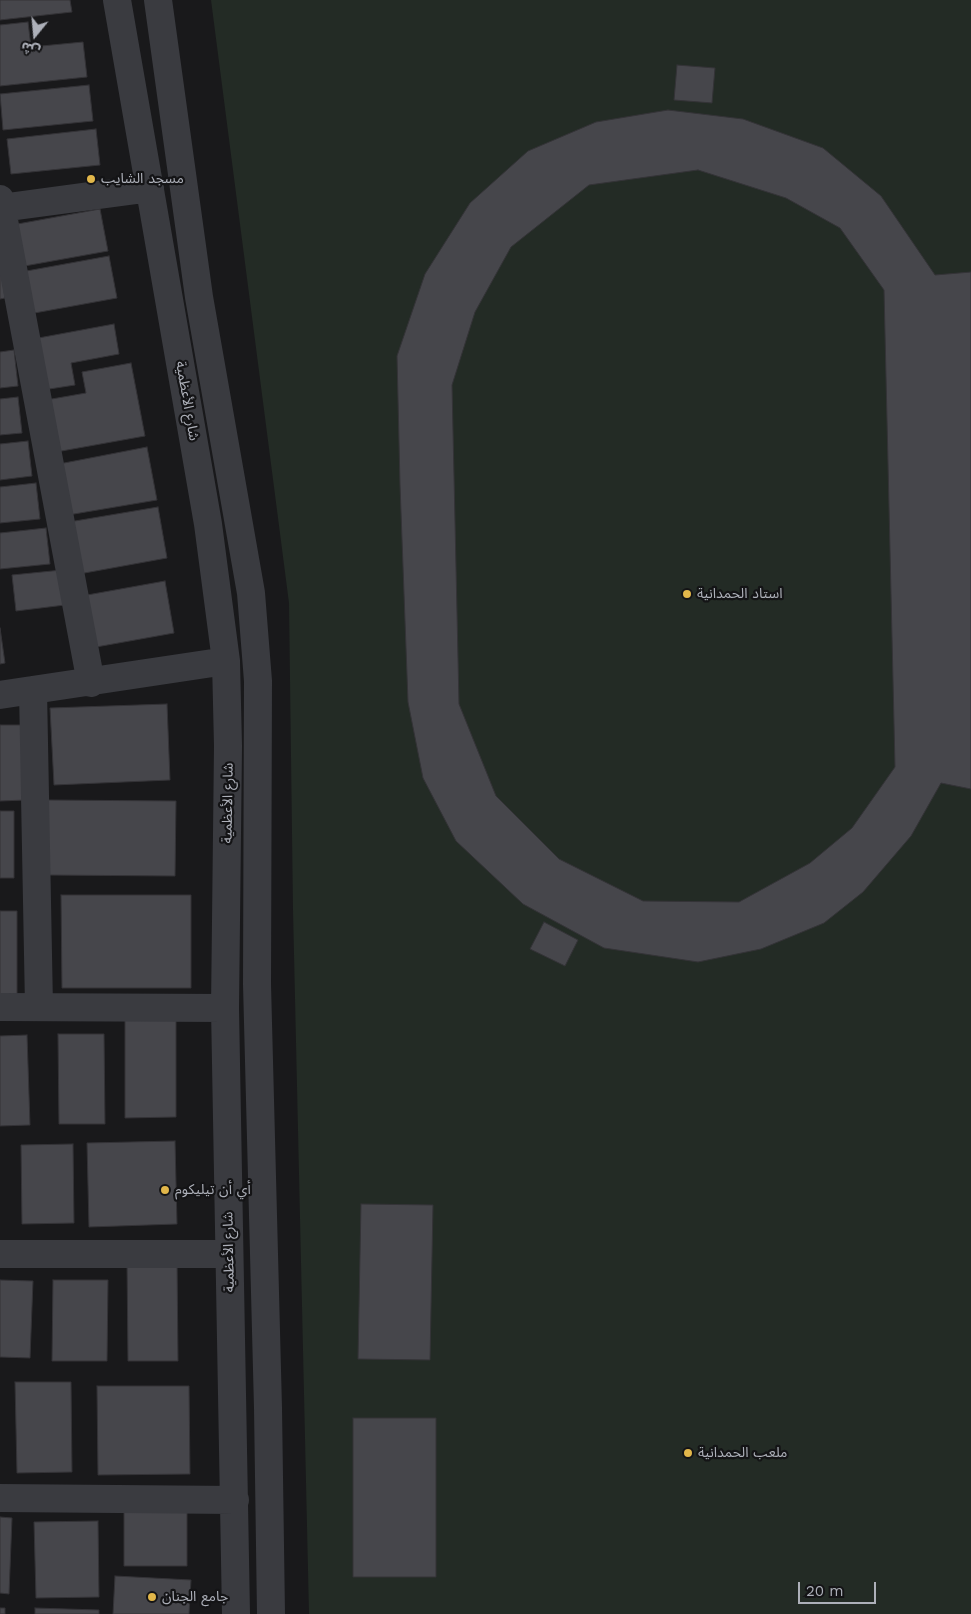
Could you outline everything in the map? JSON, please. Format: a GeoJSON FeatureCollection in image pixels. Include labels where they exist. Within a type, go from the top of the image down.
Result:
{"type":"FeatureCollection","features":[{"type":"Feature","properties":{"kind":"street","name":"شارع الأعظمية"},"geometry":{"type":"LineString","coordinates":[[117,0],[208,524],[226,661],[228,746],[225,1008],[236,1614]]}},
{"type":"Feature","properties":{"kind":"street"},"geometry":{"type":"LineString","coordinates":[[158,0],[199,297],[251,594],[258,681],[257,984],[268,1408],[271,1614]]}},
{"type":"Feature","properties":{"kind":"street"},"geometry":{"type":"LineString","coordinates":[[91,683],[0,205],[150,188]]}},
{"type":"Feature","properties":{"kind":"street"},"geometry":{"type":"LineString","coordinates":[[0,695],[91,683],[226,661]]}},
{"type":"Feature","properties":{"kind":"street"},"geometry":{"type":"LineString","coordinates":[[33,690],[39,1007]]}},
{"type":"Feature","properties":{"kind":"street"},"geometry":{"type":"LineString","coordinates":[[0,1007],[225,1008]]}},
{"type":"Feature","properties":{"kind":"street"},"geometry":{"type":"LineString","coordinates":[[0,1254],[229,1254]]}},
{"type":"Feature","properties":{"kind":"street"},"geometry":{"type":"LineString","coordinates":[[0,1498],[235,1500]]}},
{"type":"Feature","properties":{"kind":"shaded area"},"geometry":{"type":"Polygon","coordinates":[[[211,0],[971,0],[971,1614],[309,1614],[293,910],[289,603],[211,0]]]}},
{"type":"Feature","properties":{"kind":"building"},"geometry":{"type":"Polygon","coordinates":[[[0,0],[70,0],[72,12],[0,20],[0,0]]]}},
{"type":"Feature","properties":{"kind":"building"},"geometry":{"type":"Polygon","coordinates":[[[28,22],[31,47],[83,42],[87,77],[0,86],[0,25],[28,22]]]}},
{"type":"Feature","properties":{"kind":"building"},"geometry":{"type":"Polygon","coordinates":[[[677,65],[715,68],[712,103],[674,100],[677,65]]]}},
{"type":"Feature","properties":{"kind":"building"},"geometry":{"type":"Polygon","coordinates":[[[89,85],[93,121],[3,130],[0,94],[89,85]]]}},
{"type":"Feature","properties":{"kind":"building"},"geometry":{"type":"Polygon","coordinates":[[[668,110],[743,119],[823,148],[881,196],[935,275],[971,272],[971,789],[941,783],[911,836],[863,892],[824,923],[761,949],[698,962],[604,948],[523,904],[456,841],[423,778],[408,702],[397,356],[425,274],[470,203],[528,151],[596,122],[668,110]],[[698,170],[589,185],[511,247],[475,312],[452,385],[459,704],[496,796],[559,859],[643,901],[739,902],[810,863],[852,828],[895,767],[884,290],[840,228],[786,198],[698,170]]]}},
{"type":"Feature","properties":{"kind":"building"},"geometry":{"type":"Polygon","coordinates":[[[96,129],[100,165],[11,174],[7,139],[96,129]]]}},
{"type":"Feature","properties":{"kind":"building"},"geometry":{"type":"Polygon","coordinates":[[[100,209],[108,251],[19,267],[12,225],[100,209]]]}},
{"type":"Feature","properties":{"kind":"building"},"geometry":{"type":"Polygon","coordinates":[[[109,256],[117,298],[29,314],[21,272],[109,256]]]}},
{"type":"Feature","properties":{"kind":"building"},"geometry":{"type":"Polygon","coordinates":[[[0,263],[5,298],[0,299],[0,263]]]}},
{"type":"Feature","properties":{"kind":"building"},"geometry":{"type":"Polygon","coordinates":[[[114,324],[119,354],[71,363],[75,385],[43,390],[33,339],[114,324]]]}},
{"type":"Feature","properties":{"kind":"building"},"geometry":{"type":"Polygon","coordinates":[[[14,350],[18,386],[0,388],[0,352],[14,350]]]}},
{"type":"Feature","properties":{"kind":"building"},"geometry":{"type":"Polygon","coordinates":[[[131,363],[145,436],[56,452],[46,400],[86,393],[82,372],[131,363]]]}},
{"type":"Feature","properties":{"kind":"building"},"geometry":{"type":"Polygon","coordinates":[[[18,397],[22,433],[0,435],[0,399],[18,397]]]}},
{"type":"Feature","properties":{"kind":"building"},"geometry":{"type":"Polygon","coordinates":[[[28,441],[32,476],[0,480],[0,444],[28,441]]]}},
{"type":"Feature","properties":{"kind":"building"},"geometry":{"type":"Polygon","coordinates":[[[147,447],[157,500],[68,515],[59,464],[147,447]]]}},
{"type":"Feature","properties":{"kind":"building"},"geometry":{"type":"Polygon","coordinates":[[[36,483],[40,519],[0,523],[0,487],[36,483]]]}},
{"type":"Feature","properties":{"kind":"building"},"geometry":{"type":"Polygon","coordinates":[[[158,507],[167,558],[79,574],[69,522],[158,507]]]}},
{"type":"Feature","properties":{"kind":"building"},"geometry":{"type":"Polygon","coordinates":[[[46,528],[50,564],[0,569],[0,533],[46,528]]]}},
{"type":"Feature","properties":{"kind":"building"},"geometry":{"type":"Polygon","coordinates":[[[62,570],[65,605],[16,611],[12,575],[62,570]]]}},
{"type":"Feature","properties":{"kind":"building"},"geometry":{"type":"Polygon","coordinates":[[[165,581],[174,633],[85,649],[76,597],[165,581]]]}},
{"type":"Feature","properties":{"kind":"building"},"geometry":{"type":"Polygon","coordinates":[[[0,628],[5,663],[0,664],[0,628]]]}},
{"type":"Feature","properties":{"kind":"building"},"geometry":{"type":"Polygon","coordinates":[[[167,704],[170,780],[54,785],[50,708],[167,704]]]}},
{"type":"Feature","properties":{"kind":"building"},"geometry":{"type":"Polygon","coordinates":[[[0,725],[23,725],[26,800],[0,801],[0,725]]]}},
{"type":"Feature","properties":{"kind":"building"},"geometry":{"type":"Polygon","coordinates":[[[47,800],[176,801],[175,876],[47,875],[47,800]]]}},
{"type":"Feature","properties":{"kind":"building"},"geometry":{"type":"Polygon","coordinates":[[[0,811],[14,811],[14,878],[0,878],[0,811]]]}},
{"type":"Feature","properties":{"kind":"building"},"geometry":{"type":"Polygon","coordinates":[[[61,895],[191,895],[191,988],[62,988],[61,895]]]}},
{"type":"Feature","properties":{"kind":"building"},"geometry":{"type":"Polygon","coordinates":[[[0,911],[17,911],[17,994],[0,994],[0,911]]]}},
{"type":"Feature","properties":{"kind":"building"},"geometry":{"type":"Polygon","coordinates":[[[544,922],[578,940],[565,966],[530,949],[544,922]]]}},
{"type":"Feature","properties":{"kind":"building"},"geometry":{"type":"Polygon","coordinates":[[[176,1018],[176,1117],[125,1118],[125,1019],[176,1018]]]}},
{"type":"Feature","properties":{"kind":"building"},"geometry":{"type":"Polygon","coordinates":[[[58,1034],[104,1034],[105,1124],[59,1124],[58,1034]]]}},
{"type":"Feature","properties":{"kind":"building"},"geometry":{"type":"Polygon","coordinates":[[[27,1035],[30,1125],[0,1126],[0,1036],[27,1035]]]}},
{"type":"Feature","properties":{"kind":"building"},"geometry":{"type":"Polygon","coordinates":[[[175,1141],[177,1224],[89,1227],[87,1143],[175,1141]]]}},
{"type":"Feature","properties":{"kind":"building"},"geometry":{"type":"Polygon","coordinates":[[[73,1144],[74,1223],[22,1224],[21,1145],[73,1144]]]}},
{"type":"Feature","properties":{"kind":"building"},"geometry":{"type":"Polygon","coordinates":[[[361,1204],[433,1205],[430,1360],[358,1359],[361,1204]]]}},
{"type":"Feature","properties":{"kind":"building"},"geometry":{"type":"Polygon","coordinates":[[[177,1260],[178,1361],[128,1361],[127,1261],[177,1260]]]}},
{"type":"Feature","properties":{"kind":"building"},"geometry":{"type":"Polygon","coordinates":[[[0,1280],[33,1281],[30,1358],[0,1357],[0,1280]]]}},
{"type":"Feature","properties":{"kind":"building"},"geometry":{"type":"Polygon","coordinates":[[[53,1280],[108,1280],[107,1361],[52,1361],[53,1280]]]}},
{"type":"Feature","properties":{"kind":"building"},"geometry":{"type":"Polygon","coordinates":[[[15,1382],[71,1382],[72,1472],[17,1473],[15,1382]]]}},
{"type":"Feature","properties":{"kind":"building"},"geometry":{"type":"Polygon","coordinates":[[[97,1386],[189,1386],[190,1474],[98,1475],[97,1386]]]}},
{"type":"Feature","properties":{"kind":"building"},"geometry":{"type":"Polygon","coordinates":[[[353,1418],[436,1418],[436,1577],[353,1577],[353,1418]]]}},
{"type":"Feature","properties":{"kind":"building"},"geometry":{"type":"Polygon","coordinates":[[[124,1509],[187,1510],[187,1566],[124,1566],[124,1509]]]}},
{"type":"Feature","properties":{"kind":"building"},"geometry":{"type":"Polygon","coordinates":[[[0,1517],[12,1518],[9,1594],[0,1593],[0,1517]]]}},
{"type":"Feature","properties":{"kind":"building"},"geometry":{"type":"Polygon","coordinates":[[[98,1521],[99,1597],[36,1598],[34,1522],[98,1521]]]}},
{"type":"Feature","properties":{"kind":"building","name":"جامع الجنان"},"geometry":{"type":"Polygon","coordinates":[[[115,1576],[191,1580],[189,1614],[113,1614],[115,1576]]]}},
{"type":"Feature","properties":{"kind":"building"},"geometry":{"type":"Polygon","coordinates":[[[0,1608],[5,1608],[5,1614],[0,1614],[0,1608]]]}},
{"type":"Feature","properties":{"kind":"building"},"geometry":{"type":"Polygon","coordinates":[[[35,1608],[99,1610],[99,1614],[35,1614],[35,1608]]]}},
{"type":"Feature","properties":{"kind":"place","name":"مسجد الشايب"},"geometry":{"type":"Point","coordinates":[91,179]}},
{"type":"Feature","properties":{"kind":"place","name":"استاد الحمدانية"},"geometry":{"type":"Point","coordinates":[687,594]}},
{"type":"Feature","properties":{"kind":"place","name":"أي أن تيليكوم"},"geometry":{"type":"Point","coordinates":[165,1190]}},
{"type":"Feature","properties":{"kind":"place","name":"ملعب الحمدانية"},"geometry":{"type":"Point","coordinates":[688,1453]}},
{"type":"Feature","properties":{"kind":"place","name":"جامع الجنان"},"geometry":{"type":"Point","coordinates":[152,1597]}}]}
